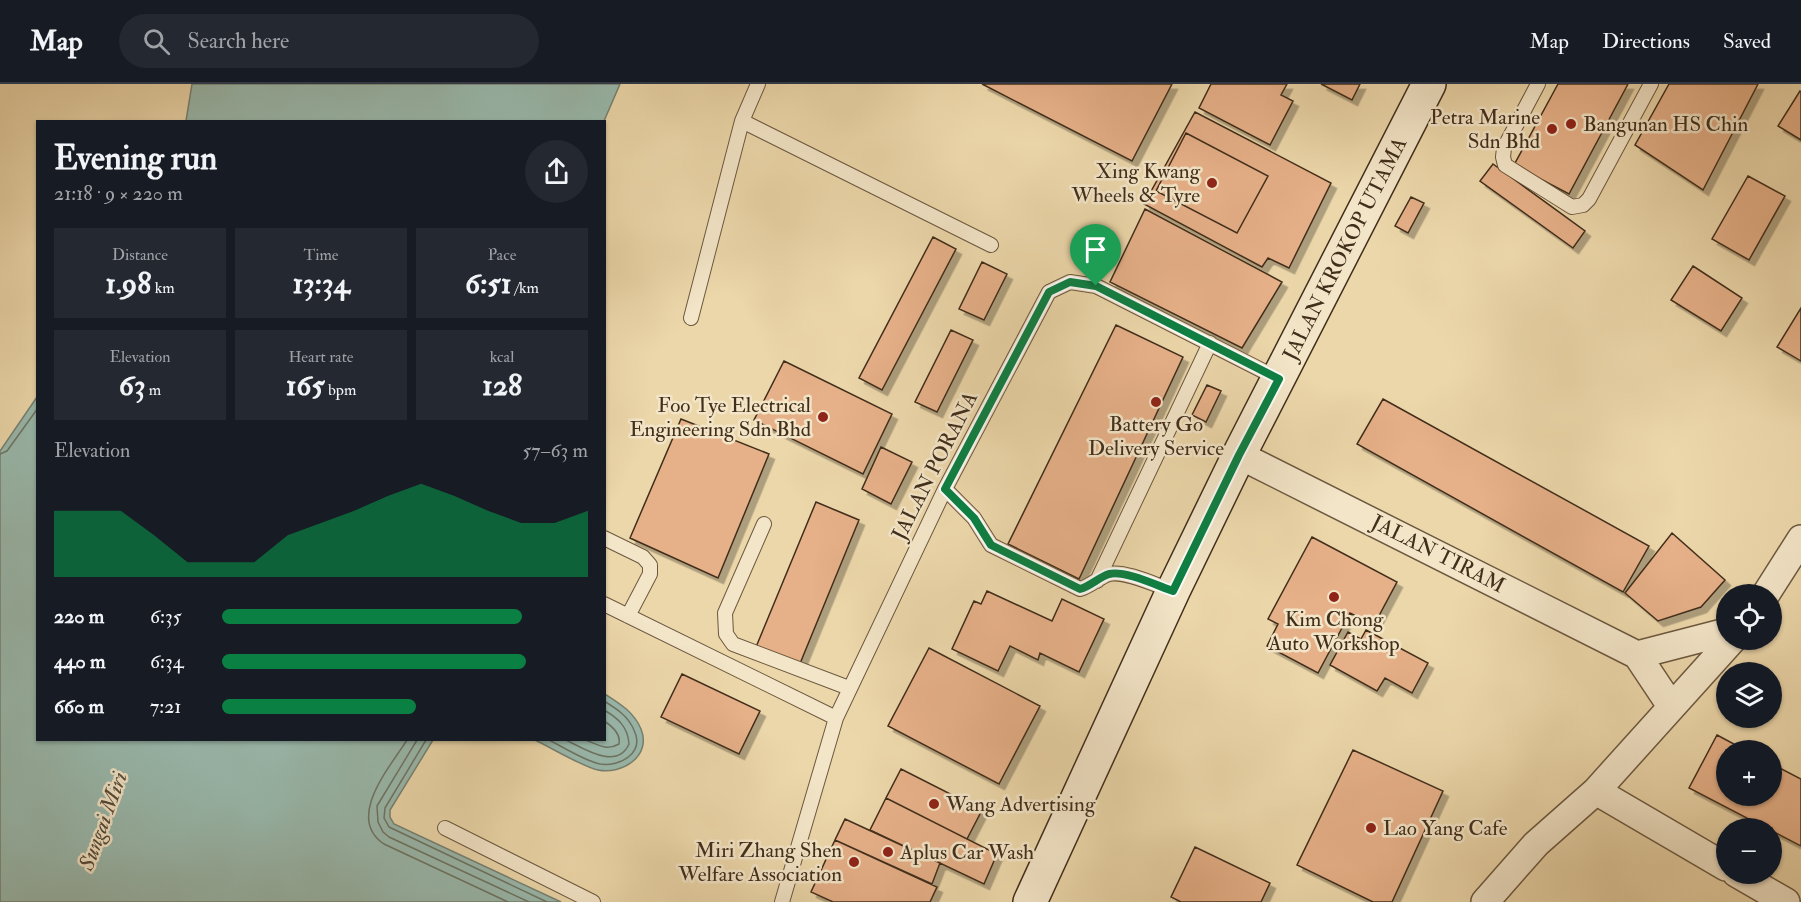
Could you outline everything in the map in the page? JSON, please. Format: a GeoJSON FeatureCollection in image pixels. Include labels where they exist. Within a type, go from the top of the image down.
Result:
{"type":"FeatureCollection","features":[{"type":"Feature","properties":{"kind":"street","name":"JALAN KROKOP UTAMA"},"geometry":{"type":"LineString","coordinates":[[1030,902],[1173,591],[1239,455],[1429,84]]}},
{"type":"Feature","properties":{"kind":"street","name":"JALAN TIRAM"},"geometry":{"type":"LineString","coordinates":[[1239,455],[1637,654]]}},
{"type":"Feature","properties":{"kind":"street"},"geometry":{"type":"LineString","coordinates":[[1772,584],[1801,539]]}},
{"type":"Feature","properties":{"kind":"street"},"geometry":{"type":"LineString","coordinates":[[1671,706],[1637,654],[1716,634]]}},
{"type":"Feature","properties":{"kind":"street"},"geometry":{"type":"LineString","coordinates":[[1485,902],[1536,844],[1596,791],[1723,650]]}},
{"type":"Feature","properties":{"kind":"street"},"geometry":{"type":"LineString","coordinates":[[1596,791],[1716,861]]}},
{"type":"Feature","properties":{"kind":"street"},"geometry":{"type":"LineString","coordinates":[[1755,884],[1786,902]]}},
{"type":"Feature","properties":{"kind":"lane"},"geometry":{"type":"LineString","coordinates":[[691,318],[742,121],[758,84]]}},
{"type":"Feature","properties":{"kind":"lane"},"geometry":{"type":"LineString","coordinates":[[1538,84],[1504,148],[1505,165],[1572,207],[1583,205],[1589,199],[1651,84]]}},
{"type":"Feature","properties":{"kind":"lane"},"geometry":{"type":"LineString","coordinates":[[742,121],[991,245]]}},
{"type":"Feature","properties":{"kind":"lane","name":"JALAN PORANA"},"geometry":{"type":"LineString","coordinates":[[782,902],[836,718],[849,688],[945,489],[1049,292],[1070,282],[1096,286],[1279,379]]}},
{"type":"Feature","properties":{"kind":"lane"},"geometry":{"type":"LineString","coordinates":[[1097,581],[1210,343]]}},
{"type":"Feature","properties":{"kind":"lane"},"geometry":{"type":"LineString","coordinates":[[945,489],[974,518],[991,545],[1080,589],[1089,587],[1107,574],[1118,573],[1173,591]]}},
{"type":"Feature","properties":{"kind":"lane"},"geometry":{"type":"LineString","coordinates":[[764,524],[725,613],[726,634],[733,644],[849,688]]}},
{"type":"Feature","properties":{"kind":"lane"},"geometry":{"type":"LineString","coordinates":[[606,539],[643,557],[650,565],[650,574],[628,616]]}},
{"type":"Feature","properties":{"kind":"lane"},"geometry":{"type":"LineString","coordinates":[[606,605],[836,718]]}},
{"type":"Feature","properties":{"kind":"lane"},"geometry":{"type":"LineString","coordinates":[[445,828],[593,902]]}},
{"type":"Feature","properties":{"kind":"water"},"geometry":{"type":"Polygon","coordinates":[[[192,84],[620,84],[604,120],[186,120],[192,84]]]}},
{"type":"Feature","properties":{"kind":"water","name":"Sungai Miri"},"geometry":{"type":"Polygon","coordinates":[[[36,398],[36,741],[432,741],[390,810],[390,817],[394,824],[561,902],[0,902],[0,451],[36,398]]]}},
{"type":"Feature","properties":{"kind":"water"},"geometry":{"type":"Polygon","coordinates":[[[606,695],[621,705],[638,723],[643,739],[642,748],[633,762],[616,770],[607,771],[575,761],[537,741],[606,741],[606,695]]]}},
{"type":"Feature","properties":{"kind":"building"},"geometry":{"type":"Polygon","coordinates":[[[982,84],[1172,84],[1132,161],[982,84]]]}},
{"type":"Feature","properties":{"kind":"building"},"geometry":{"type":"Polygon","coordinates":[[[1211,84],[1287,84],[1281,95],[1293,101],[1270,145],[1199,108],[1211,84]]]}},
{"type":"Feature","properties":{"kind":"building"},"geometry":{"type":"Polygon","coordinates":[[[1321,84],[1360,84],[1352,100],[1321,84]]]}},
{"type":"Feature","properties":{"kind":"building","name":"Bangunan HS Chin"},"geometry":{"type":"Polygon","coordinates":[[[1558,84],[1628,84],[1569,194],[1514,165],[1558,84]]]}},
{"type":"Feature","properties":{"kind":"building"},"geometry":{"type":"Polygon","coordinates":[[[1669,84],[1758,84],[1703,190],[1635,145],[1669,84]]]}},
{"type":"Feature","properties":{"kind":"building"},"geometry":{"type":"Polygon","coordinates":[[[1801,92],[1801,140],[1778,126],[1801,92]]]}},
{"type":"Feature","properties":{"kind":"building"},"geometry":{"type":"Polygon","coordinates":[[[1195,112],[1331,183],[1289,268],[1268,258],[1262,267],[1144,204],[1195,112]]]}},
{"type":"Feature","properties":{"kind":"building","name":"Xing Kwang Wheels & Tyre"},"geometry":{"type":"Polygon","coordinates":[[[1186,133],[1268,176],[1237,233],[1156,191],[1186,133]]]}},
{"type":"Feature","properties":{"kind":"building"},"geometry":{"type":"Polygon","coordinates":[[[1493,164],[1585,231],[1573,248],[1480,181],[1493,164]]]}},
{"type":"Feature","properties":{"kind":"building"},"geometry":{"type":"Polygon","coordinates":[[[1748,176],[1785,196],[1749,260],[1712,239],[1748,176]]]}},
{"type":"Feature","properties":{"kind":"building"},"geometry":{"type":"Polygon","coordinates":[[[1411,197],[1424,203],[1408,233],[1395,226],[1411,197]]]}},
{"type":"Feature","properties":{"kind":"building"},"geometry":{"type":"Polygon","coordinates":[[[1145,209],[1282,282],[1242,348],[1110,282],[1145,209]]]}},
{"type":"Feature","properties":{"kind":"building"},"geometry":{"type":"Polygon","coordinates":[[[933,237],[956,249],[882,390],[859,378],[933,237]]]}},
{"type":"Feature","properties":{"kind":"building"},"geometry":{"type":"Polygon","coordinates":[[[982,262],[1007,274],[984,320],[959,309],[982,262]]]}},
{"type":"Feature","properties":{"kind":"building"},"geometry":{"type":"Polygon","coordinates":[[[1693,266],[1742,298],[1721,331],[1671,300],[1693,266]]]}},
{"type":"Feature","properties":{"kind":"building"},"geometry":{"type":"Polygon","coordinates":[[[1801,308],[1801,361],[1777,347],[1801,308]]]}},
{"type":"Feature","properties":{"kind":"building"},"geometry":{"type":"Polygon","coordinates":[[[1116,325],[1183,357],[1079,579],[1008,544],[1116,325]]]}},
{"type":"Feature","properties":{"kind":"building"},"geometry":{"type":"Polygon","coordinates":[[[951,330],[973,340],[937,412],[915,402],[951,330]]]}},
{"type":"Feature","properties":{"kind":"building","name":"Foo Tye Electrical Engineering Sdn Bhd"},"geometry":{"type":"Polygon","coordinates":[[[784,361],[892,414],[863,474],[754,420],[784,361]]]}},
{"type":"Feature","properties":{"kind":"building"},"geometry":{"type":"Polygon","coordinates":[[[1207,385],[1221,391],[1206,422],[1192,415],[1207,385]]]}},
{"type":"Feature","properties":{"kind":"building"},"geometry":{"type":"Polygon","coordinates":[[[1383,399],[1649,546],[1623,592],[1357,444],[1383,399]]]}},
{"type":"Feature","properties":{"kind":"building"},"geometry":{"type":"Polygon","coordinates":[[[681,419],[769,454],[718,578],[630,538],[681,419]]]}},
{"type":"Feature","properties":{"kind":"building"},"geometry":{"type":"Polygon","coordinates":[[[881,447],[912,462],[891,504],[862,489],[881,447]]]}},
{"type":"Feature","properties":{"kind":"building"},"geometry":{"type":"Polygon","coordinates":[[[816,502],[859,520],[799,666],[756,647],[816,502]]]}},
{"type":"Feature","properties":{"kind":"building"},"geometry":{"type":"Polygon","coordinates":[[[1672,533],[1725,580],[1721,584],[1716,584],[1716,590],[1701,607],[1658,621],[1625,593],[1672,533]]]}},
{"type":"Feature","properties":{"kind":"building","name":"Kim Chong Auto Workshop"},"geometry":{"type":"Polygon","coordinates":[[[1312,537],[1397,582],[1374,625],[1350,613],[1318,673],[1267,646],[1278,624],[1268,619],[1312,537]]]}},
{"type":"Feature","properties":{"kind":"building"},"geometry":{"type":"Polygon","coordinates":[[[987,591],[1052,621],[1062,599],[1104,619],[1079,672],[1040,653],[1038,660],[1010,646],[998,671],[952,649],[974,601],[981,604],[987,591]]]}},
{"type":"Feature","properties":{"kind":"building"},"geometry":{"type":"Polygon","coordinates":[[[1366,630],[1428,663],[1412,693],[1385,678],[1377,691],[1330,665],[1348,632],[1361,639],[1366,630]]]}},
{"type":"Feature","properties":{"kind":"building"},"geometry":{"type":"Polygon","coordinates":[[[929,648],[1040,706],[999,784],[888,726],[929,648]]]}},
{"type":"Feature","properties":{"kind":"building"},"geometry":{"type":"Polygon","coordinates":[[[682,674],[760,711],[739,754],[661,717],[682,674]]]}},
{"type":"Feature","properties":{"kind":"building"},"geometry":{"type":"Polygon","coordinates":[[[1717,735],[1726,740],[1716,740],[1716,802],[1689,788],[1717,735]]]}},
{"type":"Feature","properties":{"kind":"building","name":"Lao Yang Cafe"},"geometry":{"type":"Polygon","coordinates":[[[1353,750],[1443,791],[1392,902],[1373,902],[1297,865],[1353,750]]]}},
{"type":"Feature","properties":{"kind":"building","name":"Wang Advertising"},"geometry":{"type":"Polygon","coordinates":[[[901,769],[982,810],[967,839],[886,798],[901,769]]]}},
{"type":"Feature","properties":{"kind":"building"},"geometry":{"type":"Polygon","coordinates":[[[1782,769],[1801,779],[1801,846],[1782,836],[1782,818],[1747,818],[1724,806],[1782,806],[1782,769]]]}},
{"type":"Feature","properties":{"kind":"building"},"geometry":{"type":"Polygon","coordinates":[[[886,798],[997,854],[984,884],[870,830],[886,798]]]}},
{"type":"Feature","properties":{"kind":"building","name":"Aplus Car Wash"},"geometry":{"type":"Polygon","coordinates":[[[845,819],[940,863],[932,884],[835,840],[845,819]]]}},
{"type":"Feature","properties":{"kind":"building","name":"Miri Zhang Shen Welfare Association"},"geometry":{"type":"Polygon","coordinates":[[[835,840],[937,887],[930,902],[833,902],[811,892],[835,840]]]}},
{"type":"Feature","properties":{"kind":"building"},"geometry":{"type":"Polygon","coordinates":[[[1195,847],[1270,883],[1261,902],[1181,902],[1171,897],[1195,847]]]}},
{"type":"Feature","properties":{"kind":"place","name":"Bangunan HS Chin"},"geometry":{"type":"Point","coordinates":[1571,124]}},
{"type":"Feature","properties":{"kind":"place","name":"Petra Marine Sdn Bhd"},"geometry":{"type":"Point","coordinates":[1552,129]}},
{"type":"Feature","properties":{"kind":"place","name":"Xing Kwang Wheels & Tyre"},"geometry":{"type":"Point","coordinates":[1212,183]}},
{"type":"Feature","properties":{"kind":"place","name":"Battery Go Delivery Service"},"geometry":{"type":"Point","coordinates":[1156,402]}},
{"type":"Feature","properties":{"kind":"place","name":"Foo Tye Electrical Engineering Sdn Bhd"},"geometry":{"type":"Point","coordinates":[823,417]}},
{"type":"Feature","properties":{"kind":"place","name":"Kim Chong Auto Workshop"},"geometry":{"type":"Point","coordinates":[1334,597]}},
{"type":"Feature","properties":{"kind":"place","name":"Wang Advertising"},"geometry":{"type":"Point","coordinates":[934,804]}},
{"type":"Feature","properties":{"kind":"place","name":"Lao Yang Cafe"},"geometry":{"type":"Point","coordinates":[1371,828]}},
{"type":"Feature","properties":{"kind":"place","name":"Aplus Car Wash"},"geometry":{"type":"Point","coordinates":[888,852]}},
{"type":"Feature","properties":{"kind":"place","name":"Miri Zhang Shen Welfare Association"},"geometry":{"type":"Point","coordinates":[854,862]}},
{"type":"Feature","properties":{"kind":"route"},"geometry":{"type":"LineString","coordinates":[[1070,282],[1096,286],[1279,379],[1173,591],[1118,573],[1107,574],[1089,587],[1080,589],[991,545],[974,518],[945,489],[1049,292],[1070,282]]}}]}
